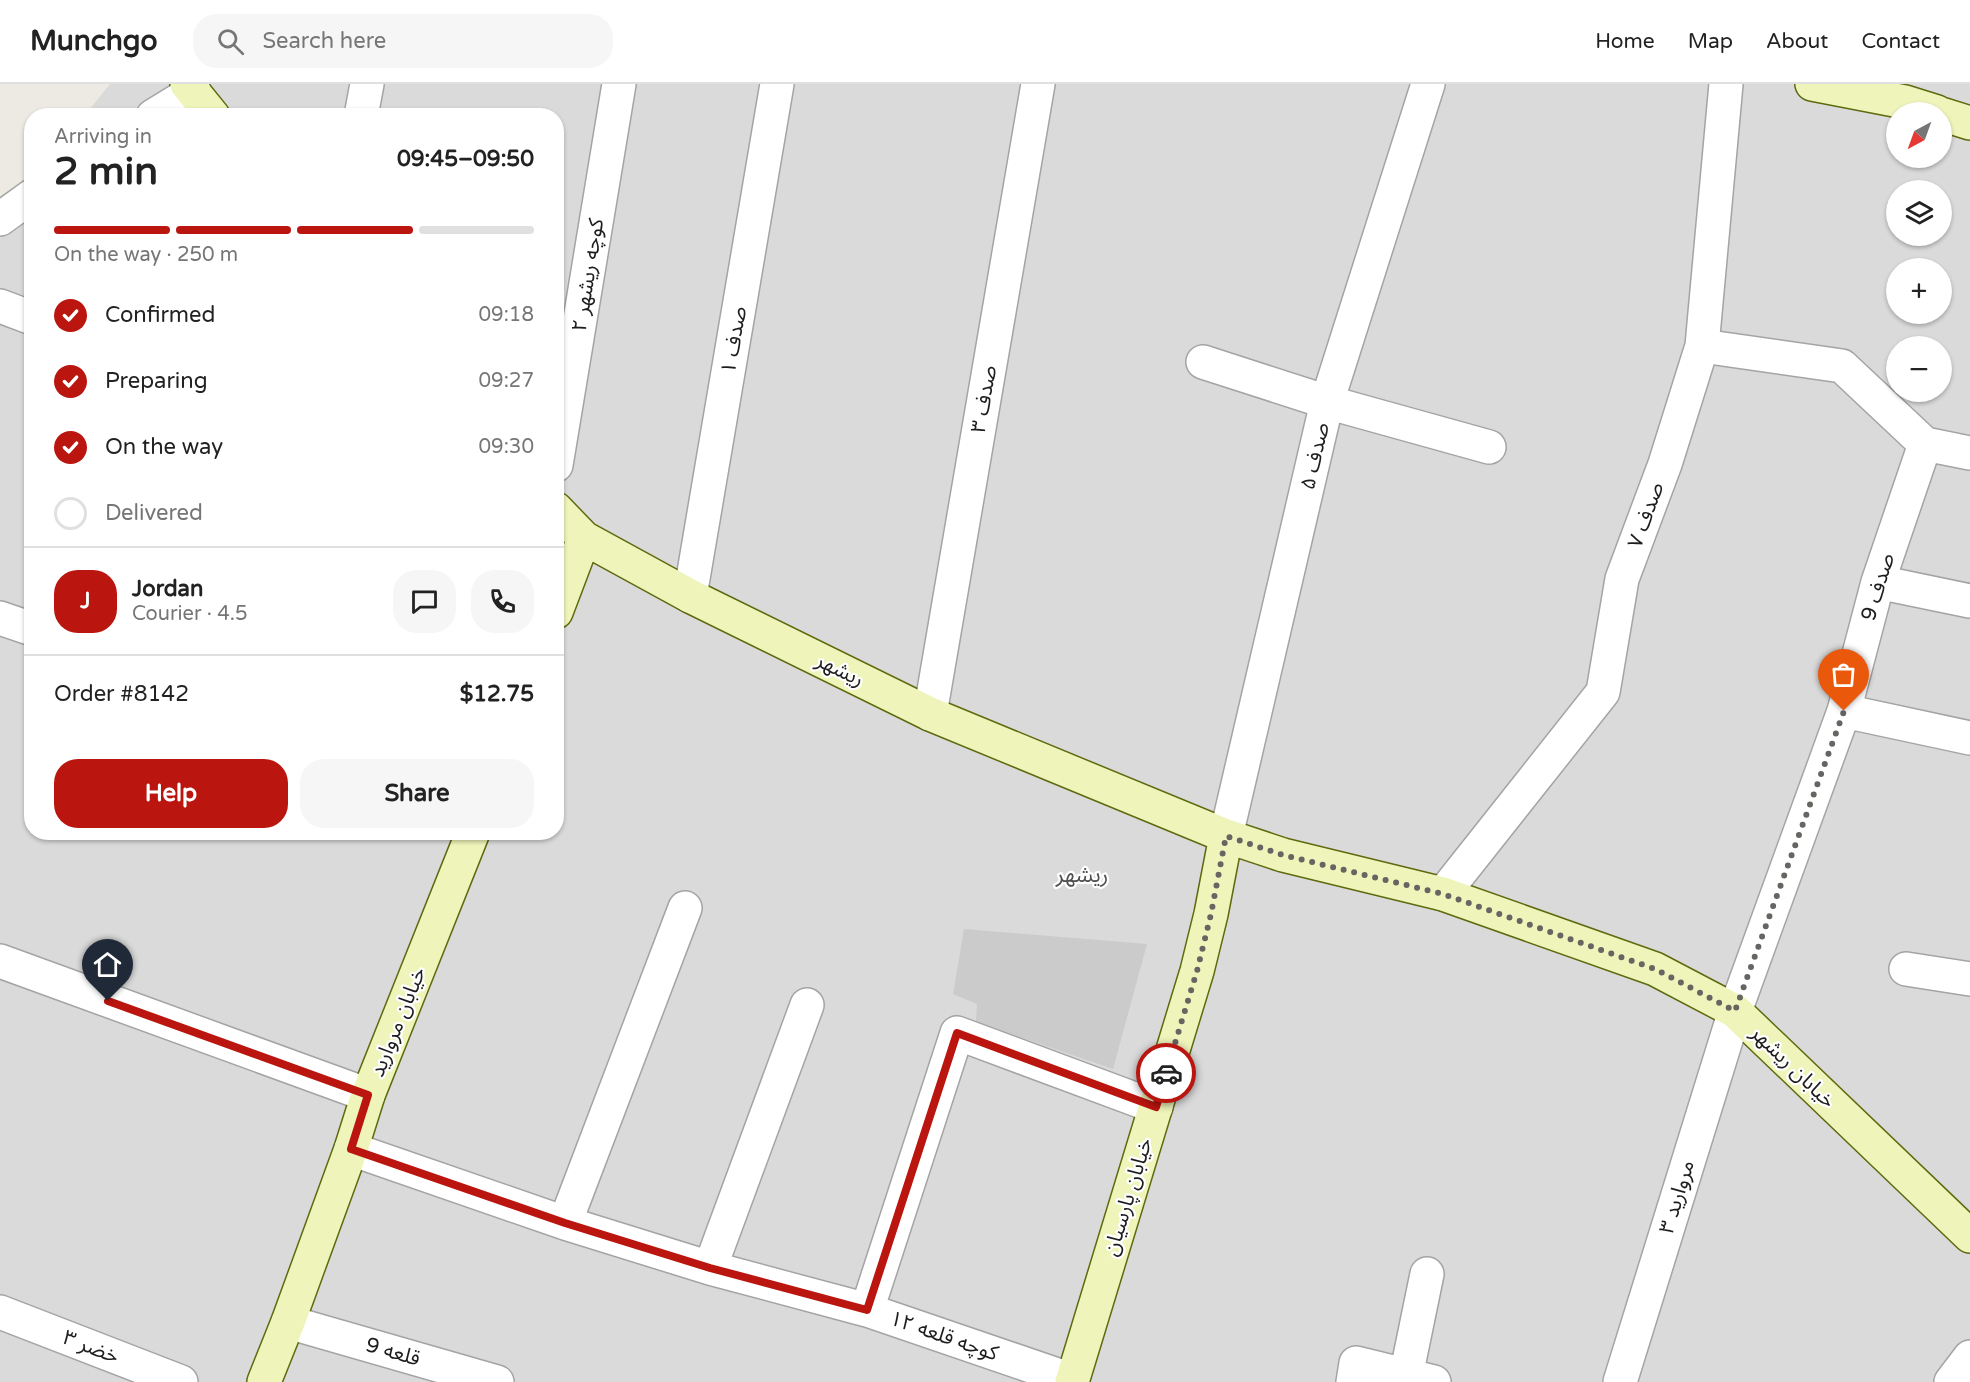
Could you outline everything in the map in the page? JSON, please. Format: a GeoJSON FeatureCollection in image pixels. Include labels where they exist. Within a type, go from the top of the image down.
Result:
{"type":"FeatureCollection","features":[{"type":"Feature","properties":{"kind":"street"},"geometry":{"type":"LineString","coordinates":[[362,108],[367,84]]}},
{"type":"Feature","properties":{"kind":"street","name":"کوچه ریشهر ۲"},"geometry":{"type":"LineString","coordinates":[[564,417],[619,84]]}},
{"type":"Feature","properties":{"kind":"street","name":"صدف ۱"},"geometry":{"type":"LineString","coordinates":[[690,596],[777,84]]}},
{"type":"Feature","properties":{"kind":"street","name":"صدف ۳"},"geometry":{"type":"LineString","coordinates":[[930,714],[1038,84]]}},
{"type":"Feature","properties":{"kind":"street","name":"صدف ۵"},"geometry":{"type":"LineString","coordinates":[[1226,836],[1327,402],[1428,84]]}},
{"type":"Feature","properties":{"kind":"street","name":"صدف ۷"},"geometry":{"type":"LineString","coordinates":[[1443,894],[1603,692],[1622,579],[1665,464],[1702,346],[1726,84]]}},
{"type":"Feature","properties":{"kind":"street"},"geometry":{"type":"LineString","coordinates":[[1812,84],[1905,102]]}},
{"type":"Feature","properties":{"kind":"street"},"geometry":{"type":"LineString","coordinates":[[172,108],[198,97]]}},
{"type":"Feature","properties":{"kind":"street"},"geometry":{"type":"LineString","coordinates":[[1952,117],[1970,123]]}},
{"type":"Feature","properties":{"kind":"street"},"geometry":{"type":"LineString","coordinates":[[0,219],[24,201]]}},
{"type":"Feature","properties":{"kind":"street"},"geometry":{"type":"LineString","coordinates":[[0,306],[24,315]]}},
{"type":"Feature","properties":{"kind":"street"},"geometry":{"type":"LineString","coordinates":[[1702,346],[1842,366],[1925,444],[1970,453]]}},
{"type":"Feature","properties":{"kind":"street"},"geometry":{"type":"LineString","coordinates":[[1203,362],[1327,402],[1489,447]]}},
{"type":"Feature","properties":{"kind":"street","name":"صدف 9"},"geometry":{"type":"LineString","coordinates":[[1735,1011],[1844,711],[1878,582],[1925,444]]}},
{"type":"Feature","properties":{"kind":"street","name":"ریشهر"},"geometry":{"type":"LineString","coordinates":[[564,517],[584,538],[690,596],[930,714],[1141,802]]}},
{"type":"Feature","properties":{"kind":"street"},"geometry":{"type":"LineString","coordinates":[[564,591],[584,538]]}},
{"type":"Feature","properties":{"kind":"street"},"geometry":{"type":"LineString","coordinates":[[1878,582],[1970,601]]}},
{"type":"Feature","properties":{"kind":"street"},"geometry":{"type":"LineString","coordinates":[[0,618],[24,626]]}},
{"type":"Feature","properties":{"kind":"street"},"geometry":{"type":"LineString","coordinates":[[1844,711],[1970,738]]}},
{"type":"Feature","properties":{"kind":"street","name":"خیابان ریشهر"},"geometry":{"type":"LineString","coordinates":[[1141,802],[1226,836],[1283,855],[1443,894],[1655,969],[1735,1011],[1970,1236]]}},
{"type":"Feature","properties":{"kind":"street","name":"خیابان پارسیان"},"geometry":{"type":"LineString","coordinates":[[1072,1381],[1197,971],[1226,836]]}},
{"type":"Feature","properties":{"kind":"street","name":"خیابان مروارید"},"geometry":{"type":"LineString","coordinates":[[264,1382],[351,1149],[368,1095],[471,840]]}},
{"type":"Feature","properties":{"kind":"street"},"geometry":{"type":"LineString","coordinates":[[565,1223],[684,908]]}},
{"type":"Feature","properties":{"kind":"street"},"geometry":{"type":"LineString","coordinates":[[0,962],[368,1095]]}},
{"type":"Feature","properties":{"kind":"street"},"geometry":{"type":"LineString","coordinates":[[1906,969],[1970,979]]}},
{"type":"Feature","properties":{"kind":"street"},"geometry":{"type":"LineString","coordinates":[[710,1268],[807,1005]]}},
{"type":"Feature","properties":{"kind":"street","name":"مروارید ۳"},"geometry":{"type":"LineString","coordinates":[[1620,1382],[1735,1011]]}},
{"type":"Feature","properties":{"kind":"street"},"geometry":{"type":"LineString","coordinates":[[867,1310],[957,1033],[1156,1107]]}},
{"type":"Feature","properties":{"kind":"street","name":"کوچه قلعه ۱۲"},"geometry":{"type":"LineString","coordinates":[[351,1149],[565,1223],[710,1268],[867,1310],[1072,1381]]}},
{"type":"Feature","properties":{"kind":"street"},"geometry":{"type":"LineString","coordinates":[[1353,1382],[1356,1363],[1420,1379],[1426,1274]]}},
{"type":"Feature","properties":{"kind":"street","name":"خضر ۳"},"geometry":{"type":"LineString","coordinates":[[0,1312],[181,1382]]}},
{"type":"Feature","properties":{"kind":"street","name":"قلعه 9"},"geometry":{"type":"LineString","coordinates":[[288,1322],[496,1382]]}},
{"type":"Feature","properties":{"kind":"street"},"geometry":{"type":"LineString","coordinates":[[1950,1382],[1970,1357]]}},
{"type":"Feature","properties":{"kind":"shaded area"},"geometry":{"type":"Polygon","coordinates":[[[110,84],[1970,84],[1970,1382],[0,1382],[0,197],[24,179],[24,840],[564,840],[564,108],[91,108],[110,84]]]}},
{"type":"Feature","properties":{"kind":"shaded area"},"geometry":{"type":"Polygon","coordinates":[[[964,929],[1147,944],[1113,1069],[976,1022],[977,1004],[953,994],[964,929]]]}},
{"type":"Feature","properties":{"kind":"way so far"},"geometry":{"type":"LineString","coordinates":[[1166,1073],[1197,971],[1226,836],[1283,855],[1443,894],[1655,969],[1735,1011],[1844,711]]}},
{"type":"Feature","properties":{"kind":"district","name":"ریشهر"},"geometry":{"type":"Point","coordinates":[1082,875]}},
{"type":"Feature","properties":{"kind":"route"},"geometry":{"type":"LineString","coordinates":[[108,1001],[368,1095],[351,1149],[565,1223],[710,1268],[867,1310],[957,1033],[1156,1107],[1166,1073]]}}]}
